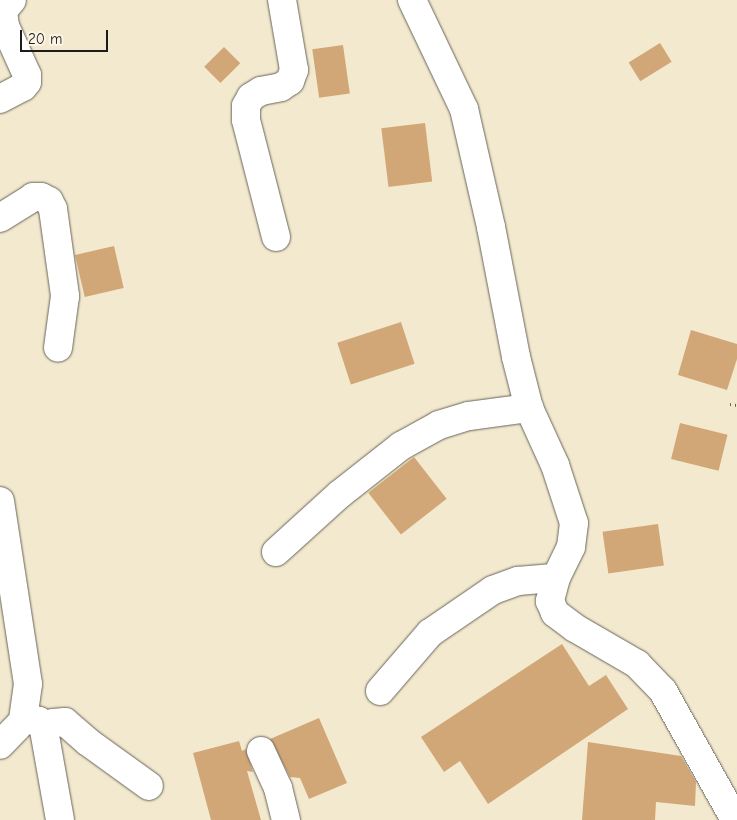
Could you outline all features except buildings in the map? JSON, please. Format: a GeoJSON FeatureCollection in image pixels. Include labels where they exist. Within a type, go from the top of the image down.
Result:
{"type":"FeatureCollection","features":[{"type":"Feature","properties":{"kind":"street"},"geometry":{"type":"LineString","coordinates":[[0,99],[23,87],[27,82],[27,76],[5,26],[3,11],[12,0]]}},
{"type":"Feature","properties":{"kind":"street"},"geometry":{"type":"LineString","coordinates":[[276,237],[246,120],[246,106],[251,97],[261,91],[281,87],[290,80],[294,70],[282,0]]}},
{"type":"Feature","properties":{"kind":"street"},"geometry":{"type":"LineString","coordinates":[[412,0],[464,109],[528,408],[555,466],[574,523],[571,547],[556,578],[550,601],[555,613],[575,628],[637,664],[663,691],[735,820]]}},
{"type":"Feature","properties":{"kind":"street"},"geometry":{"type":"LineString","coordinates":[[0,218],[33,198],[41,197],[49,201],[53,209],[65,296],[58,348]]}},
{"type":"Feature","properties":{"kind":"street"},"geometry":{"type":"LineString","coordinates":[[276,552],[340,494],[401,446],[439,425],[469,416],[528,408]]}},
{"type":"Feature","properties":{"kind":"street"},"geometry":{"type":"LineString","coordinates":[[0,501],[33,725],[60,820]]}},
{"type":"Feature","properties":{"kind":"street"},"geometry":{"type":"LineString","coordinates":[[380,691],[430,633],[493,590],[518,581],[556,578]]}},
{"type":"Feature","properties":{"kind":"street"},"geometry":{"type":"LineString","coordinates":[[0,745],[33,725],[65,722],[88,742],[148,786]]}},
{"type":"Feature","properties":{"kind":"street"},"geometry":{"type":"LineString","coordinates":[[261,751],[278,788],[286,820]]}},
{"type":"Feature","properties":{"kind":"path"},"geometry":{"type":"LineString","coordinates":[[730,404],[737,406]]}}]}
